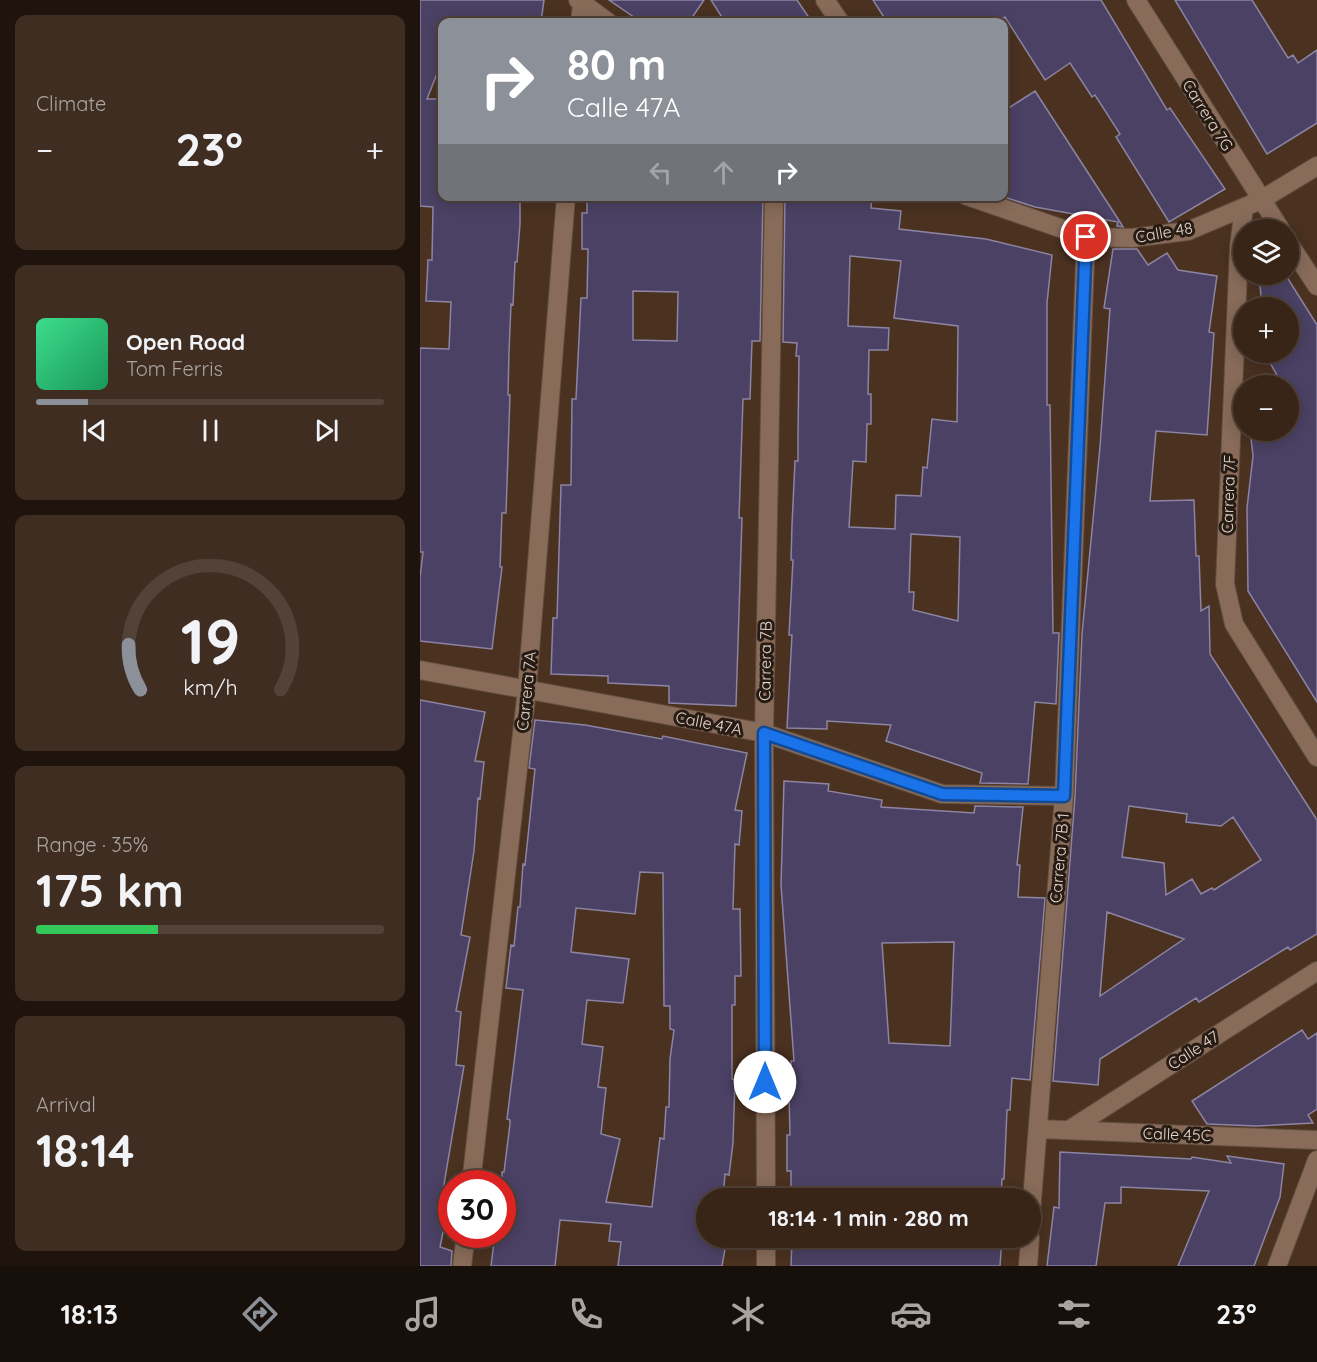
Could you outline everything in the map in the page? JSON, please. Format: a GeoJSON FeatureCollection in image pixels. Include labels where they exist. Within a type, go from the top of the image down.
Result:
{"type":"FeatureCollection","features":[{"type":"Feature","properties":{"kind":"street"},"geometry":{"type":"LineString","coordinates":[[825,0],[837,18]]}},
{"type":"Feature","properties":{"kind":"street","name":"Carrera 7G"},"geometry":{"type":"LineString","coordinates":[[1136,0],[1274,219]]}},
{"type":"Feature","properties":{"kind":"street"},"geometry":{"type":"LineString","coordinates":[[580,2],[580,18]]}},
{"type":"Feature","properties":{"kind":"street"},"geometry":{"type":"LineString","coordinates":[[580,2],[602,18]]}},
{"type":"Feature","properties":{"kind":"street","name":"Calle 48"},"geometry":{"type":"LineString","coordinates":[[982,201],[1086,237],[1132,238],[1188,231],[1261,200],[1317,166]]}},
{"type":"Feature","properties":{"kind":"street","name":"Carrera 7A"},"geometry":{"type":"LineString","coordinates":[[473,1170],[527,689],[566,201]]}},
{"type":"Feature","properties":{"kind":"street","name":"Carrera 7B"},"geometry":{"type":"LineString","coordinates":[[766,1188],[764,733],[774,201]]}},
{"type":"Feature","properties":{"kind":"street","name":"Carrera 7F"},"geometry":{"type":"LineString","coordinates":[[1244,207],[1239,247],[1225,584],[1234,624],[1317,757]]}},
{"type":"Feature","properties":{"kind":"street","name":"Carrera 7B 1"},"geometry":{"type":"LineString","coordinates":[[1033,1188],[1064,796],[1086,237]]}},
{"type":"Feature","properties":{"kind":"street"},"geometry":{"type":"LineString","coordinates":[[1299,259],[1317,286]]}},
{"type":"Feature","properties":{"kind":"street","name":"Calle 47A"},"geometry":{"type":"LineString","coordinates":[[420,670],[764,733],[942,794],[1064,796]]}},
{"type":"Feature","properties":{"kind":"street","name":"Calle 47"},"geometry":{"type":"LineString","coordinates":[[1069,1130],[1317,971]]}},
{"type":"Feature","properties":{"kind":"street","name":"Calle 45C"},"geometry":{"type":"LineString","coordinates":[[1038,1129],[1317,1140]]}},
{"type":"Feature","properties":{"kind":"street"},"geometry":{"type":"LineString","coordinates":[[1277,1266],[1317,1160]]}},
{"type":"Feature","properties":{"kind":"street"},"geometry":{"type":"LineString","coordinates":[[462,1266],[464,1248]]}},
{"type":"Feature","properties":{"kind":"street"},"geometry":{"type":"LineString","coordinates":[[766,1248],[766,1266]]}},
{"type":"Feature","properties":{"kind":"street"},"geometry":{"type":"LineString","coordinates":[[1028,1266],[1029,1248]]}},
{"type":"Feature","properties":{"kind":"building"},"geometry":{"type":"Polygon","coordinates":[[[420,0],[544,0],[542,18],[438,18],[438,71],[427,99],[438,99],[438,201],[520,201],[517,262],[515,262],[513,305],[511,304],[506,513],[502,513],[500,567],[502,567],[492,649],[420,641],[420,578],[423,552],[420,552],[420,348],[449,349],[451,302],[426,301],[428,260],[432,260],[433,207],[420,206],[420,0]]]}},
{"type":"Feature","properties":{"kind":"building"},"geometry":{"type":"Polygon","coordinates":[[[609,0],[704,0],[692,18],[635,18],[609,0]]]}},
{"type":"Feature","properties":{"kind":"building"},"geometry":{"type":"Polygon","coordinates":[[[711,0],[797,0],[809,18],[722,18],[711,0]]]}},
{"type":"Feature","properties":{"kind":"building"},"geometry":{"type":"Polygon","coordinates":[[[873,0],[1101,0],[1167,110],[1170,108],[1225,189],[1169,222],[1116,137],[1120,134],[1095,95],[1092,97],[1070,63],[1045,80],[1008,22],[1008,18],[884,18],[873,0]]]}},
{"type":"Feature","properties":{"kind":"building"},"geometry":{"type":"Polygon","coordinates":[[[1175,0],[1252,0],[1288,58],[1293,55],[1298,63],[1317,50],[1317,123],[1267,154],[1175,0]]]}},
{"type":"Feature","properties":{"kind":"building"},"geometry":{"type":"Polygon","coordinates":[[[1035,91],[1123,227],[1117,226],[1118,222],[1035,207],[1008,198],[1008,108],[1035,91]]]}},
{"type":"Feature","properties":{"kind":"building"},"geometry":{"type":"Polygon","coordinates":[[[587,201],[763,201],[760,341],[752,341],[750,399],[743,399],[736,706],[669,703],[669,686],[608,683],[608,676],[551,674],[553,618],[557,618],[561,485],[571,485],[572,399],[576,399],[581,298],[587,298],[588,249],[582,249],[582,213],[587,213],[587,201]],[[633,291],[633,340],[677,341],[678,292],[633,291]]]}},
{"type":"Feature","properties":{"kind":"building"},"geometry":{"type":"Polygon","coordinates":[[[785,201],[872,201],[871,208],[901,211],[899,229],[986,239],[1052,255],[1047,303],[1047,405],[1050,405],[1053,633],[1059,633],[1056,704],[1035,702],[1028,784],[980,783],[982,773],[886,741],[891,725],[827,721],[827,729],[787,728],[792,635],[789,635],[793,560],[791,560],[792,525],[795,461],[798,461],[799,356],[796,356],[797,343],[783,342],[785,201]],[[850,256],[848,326],[889,328],[888,350],[869,350],[868,394],[871,394],[871,424],[867,424],[866,462],[853,461],[849,527],[895,529],[896,495],[921,496],[923,467],[927,468],[932,419],[957,422],[958,326],[894,318],[901,261],[850,256]],[[911,534],[909,592],[914,592],[913,610],[958,621],[960,537],[911,534]]]}},
{"type":"Feature","properties":{"kind":"building"},"geometry":{"type":"Polygon","coordinates":[[[1113,249],[1137,249],[1148,265],[1167,253],[1178,270],[1217,276],[1209,332],[1214,333],[1207,435],[1156,431],[1150,501],[1194,500],[1201,611],[1209,606],[1210,654],[1317,820],[1317,934],[1290,950],[1288,947],[1199,1002],[1196,998],[1100,1059],[1098,1085],[1053,1081],[1075,796],[1082,634],[1100,447],[1110,309],[1104,308],[1113,249]],[[1129,806],[1122,857],[1164,863],[1166,895],[1192,879],[1201,894],[1212,888],[1214,890],[1261,860],[1233,817],[1221,826],[1186,822],[1187,814],[1129,806]],[[1107,912],[1100,996],[1184,939],[1107,912]]]}},
{"type":"Feature","properties":{"kind":"building"},"geometry":{"type":"Polygon","coordinates":[[[1260,285],[1292,285],[1317,325],[1317,702],[1248,591],[1247,508],[1253,456],[1251,441],[1299,441],[1299,375],[1277,375],[1270,363],[1299,363],[1299,297],[1261,297],[1260,285]]]}},
{"type":"Feature","properties":{"kind":"building"},"geometry":{"type":"Polygon","coordinates":[[[420,700],[485,712],[475,761],[484,762],[480,799],[478,798],[474,851],[461,935],[470,937],[456,1011],[461,1012],[456,1065],[464,1066],[446,1170],[438,1170],[438,1248],[452,1251],[451,1266],[420,1266],[420,700]]]}},
{"type":"Feature","properties":{"kind":"building"},"geometry":{"type":"Polygon","coordinates":[[[535,720],[585,725],[662,739],[663,736],[747,753],[735,810],[742,811],[739,845],[735,844],[733,909],[740,909],[741,976],[735,976],[735,1005],[732,1005],[732,1079],[735,1080],[733,1143],[729,1175],[725,1174],[724,1188],[696,1188],[696,1248],[725,1248],[722,1266],[618,1266],[621,1242],[609,1241],[611,1224],[560,1220],[555,1266],[491,1266],[493,1248],[516,1248],[516,1170],[504,1170],[510,1124],[510,1120],[507,1119],[523,990],[506,988],[511,945],[514,946],[518,907],[520,907],[535,769],[529,768],[535,720]],[[640,872],[635,914],[576,908],[571,952],[629,959],[623,1003],[587,1000],[582,1044],[603,1047],[598,1087],[606,1088],[601,1134],[620,1139],[606,1202],[652,1207],[660,1138],[664,1139],[666,1107],[669,1107],[670,1059],[674,1030],[670,1029],[670,1006],[664,1006],[663,873],[640,872]]]}},
{"type":"Feature","properties":{"kind":"building"},"geometry":{"type":"Polygon","coordinates":[[[784,781],[829,784],[828,791],[882,800],[881,807],[974,813],[975,806],[1023,807],[1017,865],[1020,865],[1018,897],[1045,898],[1030,1080],[1012,1078],[1010,1110],[1007,1110],[1004,1179],[1002,1179],[1002,1188],[791,1188],[791,1171],[787,1171],[787,1135],[790,1135],[791,1061],[794,1061],[781,885],[784,781]],[[954,942],[882,943],[889,1043],[950,1046],[954,942]]]}},
{"type":"Feature","properties":{"kind":"building"},"geometry":{"type":"Polygon","coordinates":[[[1302,1030],[1308,1039],[1317,1033],[1317,1109],[1308,1115],[1313,1123],[1256,1126],[1207,1124],[1192,1101],[1302,1030]]]}},
{"type":"Feature","properties":{"kind":"building"},"geometry":{"type":"Polygon","coordinates":[[[1060,1152],[1191,1159],[1192,1157],[1231,1163],[1227,1156],[1284,1164],[1280,1197],[1254,1266],[1178,1266],[1209,1191],[1121,1187],[1121,1203],[1105,1203],[1096,1266],[1047,1266],[1054,1207],[1059,1208],[1060,1152]]]}},
{"type":"Feature","properties":{"kind":"building"},"geometry":{"type":"Polygon","coordinates":[[[792,1248],[1001,1248],[1000,1266],[791,1266],[792,1248]]]}},
{"type":"Feature","properties":{"kind":"route"},"geometry":{"type":"LineString","coordinates":[[765,1082],[764,733],[942,794],[1064,796],[1086,237]]}}]}
